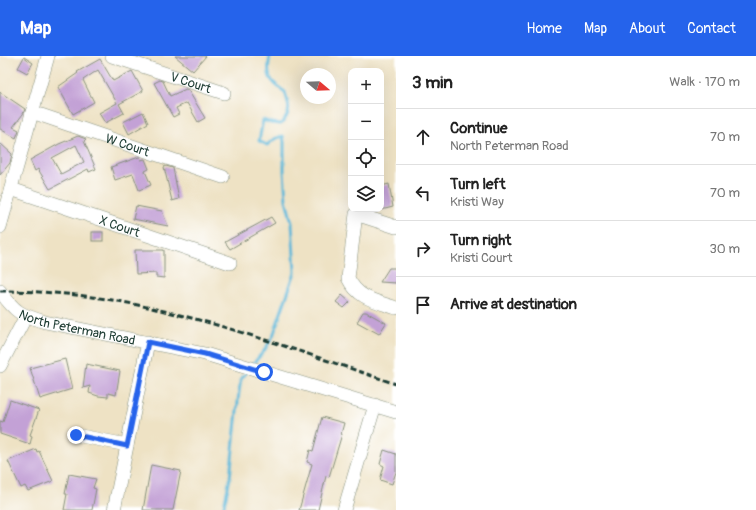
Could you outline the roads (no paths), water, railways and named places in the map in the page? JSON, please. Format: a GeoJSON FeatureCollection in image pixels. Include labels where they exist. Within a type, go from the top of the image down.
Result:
{"type":"FeatureCollection","features":[{"type":"Feature","properties":{"kind":"street"},"geometry":{"type":"LineString","coordinates":[[0,227],[48,56]]}},
{"type":"Feature","properties":{"kind":"street","name":"V Court"},"geometry":{"type":"LineString","coordinates":[[112,56],[224,93]]}},
{"type":"Feature","properties":{"kind":"street","name":"W Court"},"geometry":{"type":"LineString","coordinates":[[32,112],[223,177]]}},
{"type":"Feature","properties":{"kind":"street","name":"X Court"},"geometry":{"type":"LineString","coordinates":[[11,189],[230,263]]}},
{"type":"Feature","properties":{"kind":"street"},"geometry":{"type":"LineString","coordinates":[[396,226],[357,212],[348,278],[351,286],[358,293],[367,298],[396,308]]}},
{"type":"Feature","properties":{"kind":"street","name":"North Peterman Road"},"geometry":{"type":"LineString","coordinates":[[0,291],[13,309],[26,316],[45,322],[205,354],[396,412]]}},
{"type":"Feature","properties":{"kind":"street"},"geometry":{"type":"LineString","coordinates":[[0,366],[26,316]]}},
{"type":"Feature","properties":{"kind":"street"},"geometry":{"type":"LineString","coordinates":[[114,510],[148,342]]}},
{"type":"Feature","properties":{"kind":"street"},"geometry":{"type":"LineString","coordinates":[[344,510],[375,405]]}},
{"type":"Feature","properties":{"kind":"street"},"geometry":{"type":"LineString","coordinates":[[76,435],[127,446]]}},
{"type":"Feature","properties":{"kind":"waterway"},"geometry":{"type":"LineString","coordinates":[[253,364],[264,351],[273,336],[295,272],[292,223],[286,200],[283,136],[274,139],[267,145],[259,141],[263,120],[281,124],[287,116],[289,109],[285,92],[275,85],[270,77],[268,69],[270,56]]}},
{"type":"Feature","properties":{"kind":"waterway"},"geometry":{"type":"LineString","coordinates":[[223,510],[230,478],[241,379],[247,372]]}},
{"type":"Feature","properties":{"kind":"railway"},"geometry":{"type":"LineString","coordinates":[[0,291],[44,292],[74,295],[118,301],[153,308],[223,327],[396,384]]}}]}
